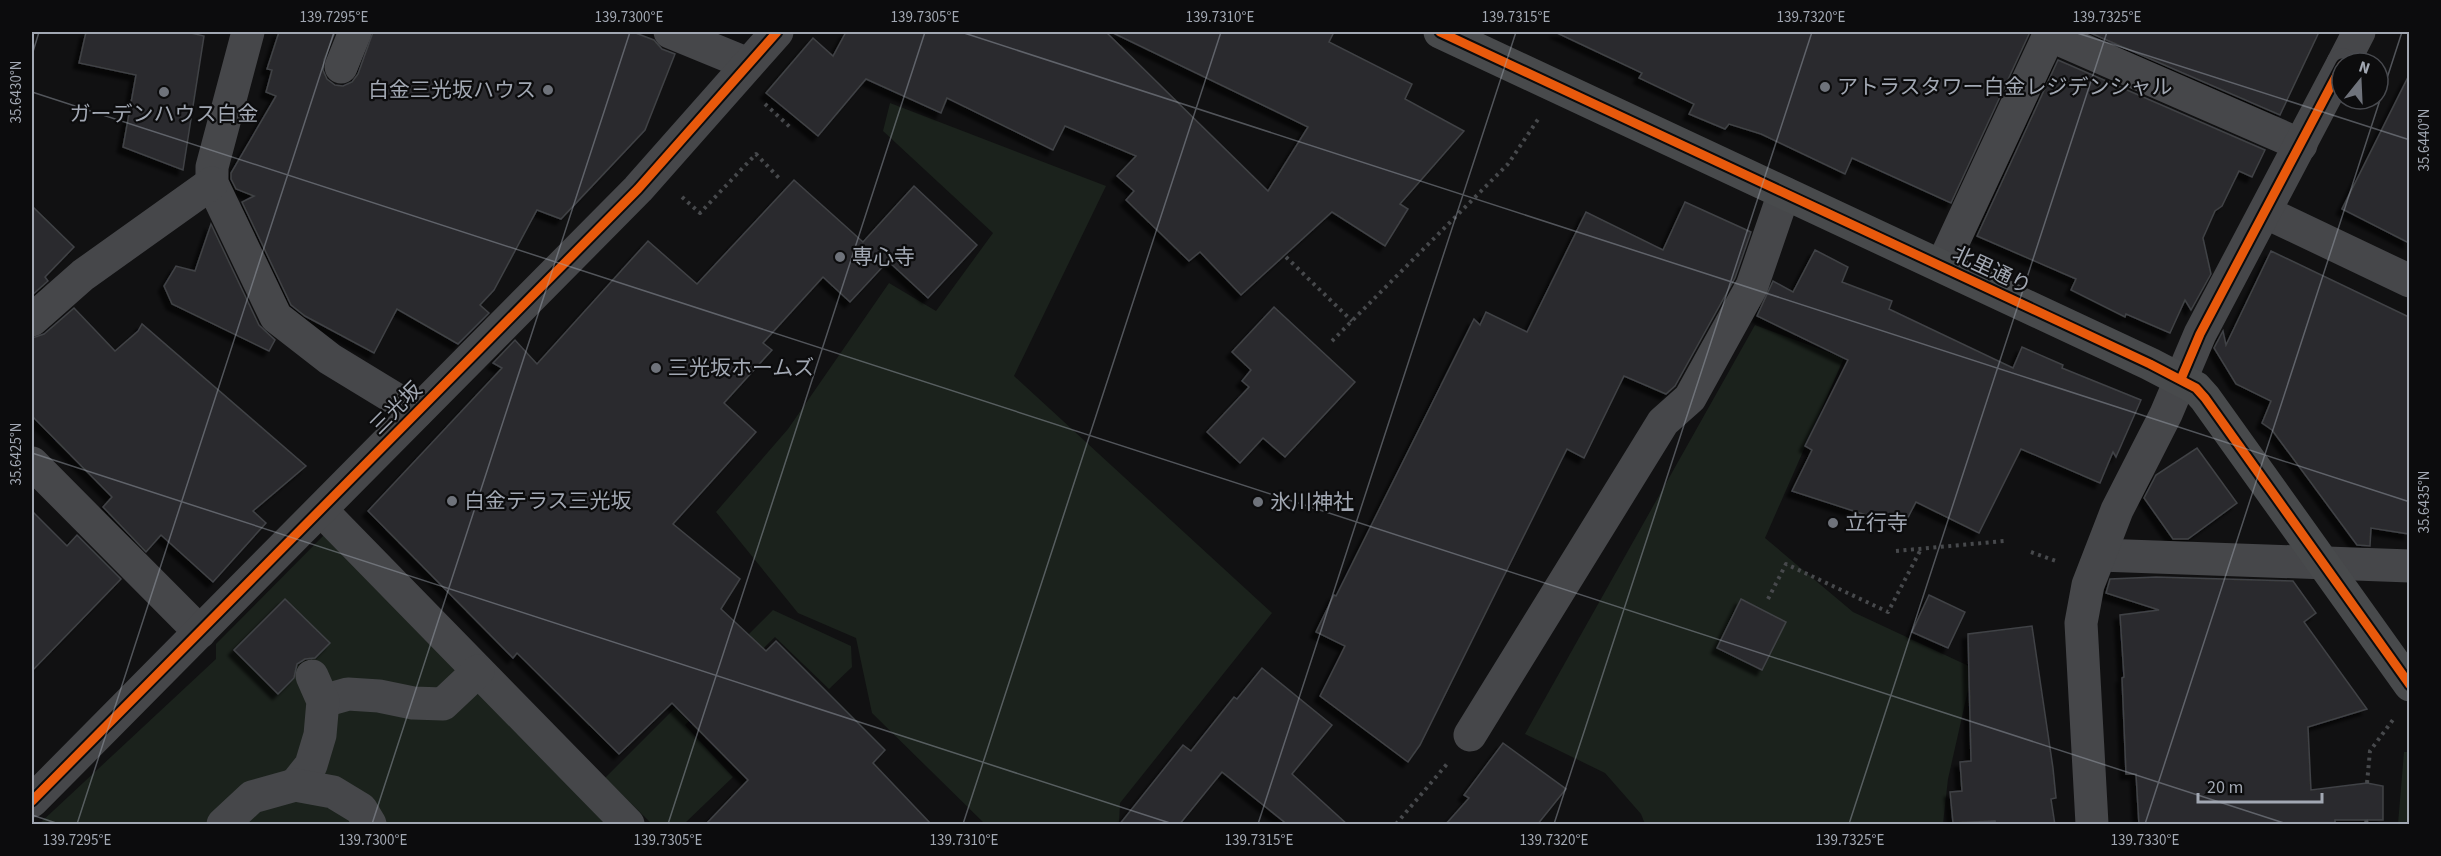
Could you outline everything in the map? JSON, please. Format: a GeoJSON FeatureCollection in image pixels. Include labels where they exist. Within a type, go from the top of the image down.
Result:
{"type":"FeatureCollection","features":[{"type":"Feature","properties":{"kind":"main road","name":"北里通り"},"geometry":{"type":"LineString","coordinates":[[1440,32],[1942,266],[2196,388],[2322,564],[2403,700]]}},
{"type":"Feature","properties":{"kind":"street"},"geometry":{"type":"LineString","coordinates":[[248,32],[212,167],[212,183],[276,317],[330,359],[417,412]]}},
{"type":"Feature","properties":{"kind":"street"},"geometry":{"type":"LineString","coordinates":[[341,67],[356,32]]}},
{"type":"Feature","properties":{"kind":"street"},"geometry":{"type":"LineString","coordinates":[[670,32],[748,64]]}},
{"type":"Feature","properties":{"kind":"street","name":"三光坂"},"geometry":{"type":"LineString","coordinates":[[32,801],[638,189],[777,32]]}},
{"type":"Feature","properties":{"kind":"street"},"geometry":{"type":"LineString","coordinates":[[2350,51],[2360,32]]}},
{"type":"Feature","properties":{"kind":"street"},"geometry":{"type":"LineString","coordinates":[[1942,266],[2049,35],[2301,145]]}},
{"type":"Feature","properties":{"kind":"street"},"geometry":{"type":"LineString","coordinates":[[2092,825],[2081,623],[2088,585],[2118,510],[2166,414],[2200,334],[2330,89]]}},
{"type":"Feature","properties":{"kind":"street"},"geometry":{"type":"LineString","coordinates":[[32,320],[83,275],[212,183]]}},
{"type":"Feature","properties":{"kind":"street"},"geometry":{"type":"LineString","coordinates":[[1461,747],[1663,422],[1690,398],[1752,286],[1784,193]]}},
{"type":"Feature","properties":{"kind":"street"},"geometry":{"type":"LineString","coordinates":[[2265,212],[2409,281]]}},
{"type":"Feature","properties":{"kind":"street"},"geometry":{"type":"LineString","coordinates":[[32,463],[200,632]]}},
{"type":"Feature","properties":{"kind":"street"},"geometry":{"type":"LineString","coordinates":[[321,510],[628,825]]}},
{"type":"Feature","properties":{"kind":"street"},"geometry":{"type":"LineString","coordinates":[[2100,555],[2409,566]]}},
{"type":"Feature","properties":{"kind":"street"},"geometry":{"type":"LineString","coordinates":[[295,785],[311,765],[320,735],[317,689],[379,696],[413,704],[443,704],[478,671]]}},
{"type":"Feature","properties":{"kind":"street"},"geometry":{"type":"LineString","coordinates":[[223,825],[252,797],[295,785],[333,792],[361,809],[370,825]]}},
{"type":"Feature","properties":{"kind":"path"},"geometry":{"type":"LineString","coordinates":[[1332,341],[1508,164],[1540,116],[1556,86]]}},
{"type":"Feature","properties":{"kind":"path"},"geometry":{"type":"LineString","coordinates":[[763,103],[791,128]]}},
{"type":"Feature","properties":{"kind":"path"},"geometry":{"type":"LineString","coordinates":[[674,190],[700,213],[756,154],[779,178]]}},
{"type":"Feature","properties":{"kind":"path"},"geometry":{"type":"LineString","coordinates":[[1286,257],[1352,321]]}},
{"type":"Feature","properties":{"kind":"path"},"geometry":{"type":"LineString","coordinates":[[1896,551],[2004,541]]}},
{"type":"Feature","properties":{"kind":"path"},"geometry":{"type":"LineString","coordinates":[[1768,599],[1786,564],[1888,612],[1921,549]]}},
{"type":"Feature","properties":{"kind":"path"},"geometry":{"type":"LineString","coordinates":[[2031,552],[2066,565]]}},
{"type":"Feature","properties":{"kind":"path"},"geometry":{"type":"LineString","coordinates":[[2367,783],[2370,751],[2403,700]]}},
{"type":"Feature","properties":{"kind":"path"},"geometry":{"type":"LineString","coordinates":[[1396,825],[1461,747]]}},
{"type":"Feature","properties":{"kind":"shaded area"},"geometry":{"type":"Polygon","coordinates":[[[890,103],[1106,186],[1014,376],[1272,613],[1120,803],[1119,824],[985,824],[872,713],[856,638],[798,613],[716,512],[788,429],[889,283],[936,311],[993,233],[883,131],[890,103]]]}},
{"type":"Feature","properties":{"kind":"shaded area"},"geometry":{"type":"Polygon","coordinates":[[[1755,325],[1844,358],[1765,538],[1853,612],[1973,668],[1948,779],[1943,824],[1645,824],[1641,814],[1605,773],[1525,734],[1755,325]]]}},
{"type":"Feature","properties":{"kind":"shaded area"},"geometry":{"type":"Polygon","coordinates":[[[326,533],[612,824],[39,824],[216,659],[216,644],[326,533]]]}},
{"type":"Feature","properties":{"kind":"shaded area"},"geometry":{"type":"Polygon","coordinates":[[[773,610],[851,646],[852,667],[829,689],[775,637],[685,725],[733,777],[684,824],[652,824],[605,778],[773,610]]]}},
{"type":"Feature","properties":{"kind":"shaded area"},"geometry":{"type":"Polygon","coordinates":[[[2404,752],[2409,752],[2409,824],[2398,824],[2404,752]]]}},
{"type":"Feature","properties":{"kind":"building","name":"ガーデンハウス白金"},"geometry":{"type":"Polygon","coordinates":[[[86,32],[187,32],[204,36],[183,170],[123,147],[136,75],[79,63],[86,32]]]}},
{"type":"Feature","properties":{"kind":"building"},"geometry":{"type":"Polygon","coordinates":[[[279,32],[335,32],[324,60],[323,70],[327,79],[335,85],[343,86],[352,82],[358,74],[373,32],[633,32],[654,40],[662,49],[675,54],[645,130],[561,219],[537,210],[494,290],[480,305],[489,313],[458,344],[397,309],[374,353],[305,316],[291,305],[242,202],[254,196],[236,189],[231,179],[231,173],[276,96],[266,92],[272,70],[267,69],[279,32]]]}},
{"type":"Feature","properties":{"kind":"building"},"geometry":{"type":"Polygon","coordinates":[[[846,32],[1106,32],[1268,191],[1308,127],[1111,32],[1334,32],[1329,42],[1412,84],[1405,99],[1464,131],[1400,204],[1408,209],[1385,246],[1332,212],[1241,295],[1200,252],[1189,261],[1126,200],[1134,191],[1117,176],[1136,156],[1065,126],[1053,150],[947,98],[941,113],[866,79],[818,136],[766,93],[813,38],[833,56],[846,32]]]}},
{"type":"Feature","properties":{"kind":"building"},"geometry":{"type":"Polygon","coordinates":[[[1555,32],[2030,32],[1951,203],[1852,158],[1845,174],[1761,134],[1729,124],[1725,129],[1689,114],[1694,104],[1639,78],[1642,73],[1555,32]]]}},
{"type":"Feature","properties":{"kind":"building"},"geometry":{"type":"Polygon","coordinates":[[[2088,32],[2319,32],[2280,115],[2088,32]]]}},
{"type":"Feature","properties":{"kind":"building"},"geometry":{"type":"Polygon","coordinates":[[[2058,60],[2265,150],[2252,177],[2239,171],[2222,206],[2215,211],[2203,238],[2211,274],[2191,310],[2185,300],[2170,333],[2126,314],[2125,317],[2071,290],[2076,279],[1977,236],[2058,60]]]}},
{"type":"Feature","properties":{"kind":"building"},"geometry":{"type":"Polygon","coordinates":[[[2409,75],[2409,243],[2342,209],[2409,75]]]}},
{"type":"Feature","properties":{"kind":"building"},"geometry":{"type":"Polygon","coordinates":[[[794,180],[863,242],[914,186],[977,245],[928,298],[888,261],[850,302],[823,277],[763,343],[772,350],[724,403],[756,432],[673,524],[740,579],[721,609],[766,651],[776,641],[885,750],[873,763],[932,825],[705,825],[748,780],[672,703],[619,754],[517,653],[513,658],[368,511],[502,368],[493,363],[515,340],[537,364],[648,241],[697,284],[794,180]]]}},
{"type":"Feature","properties":{"kind":"building"},"geometry":{"type":"Polygon","coordinates":[[[1685,202],[1751,232],[1735,278],[1675,386],[1666,394],[1624,376],[1584,458],[1567,449],[1420,745],[1408,762],[1320,696],[1345,646],[1316,632],[1334,595],[1336,596],[1474,319],[1480,325],[1486,312],[1527,332],[1586,212],[1663,250],[1685,202]]]}},
{"type":"Feature","properties":{"kind":"building"},"geometry":{"type":"Polygon","coordinates":[[[32,206],[74,247],[45,277],[48,281],[32,295],[32,206]]]}},
{"type":"Feature","properties":{"kind":"building"},"geometry":{"type":"Polygon","coordinates":[[[211,224],[259,325],[275,340],[269,351],[172,304],[164,286],[176,266],[195,271],[211,224]]]}},
{"type":"Feature","properties":{"kind":"building"},"geometry":{"type":"Polygon","coordinates":[[[1815,250],[1848,267],[1842,282],[1892,301],[1889,309],[2013,368],[2022,347],[2063,365],[2062,368],[2141,400],[2116,457],[2113,452],[2100,483],[2021,449],[1979,533],[1916,502],[1903,527],[1792,491],[1812,450],[1805,446],[1848,360],[1757,316],[1773,281],[1793,292],[1815,250]]]}},
{"type":"Feature","properties":{"kind":"building"},"geometry":{"type":"Polygon","coordinates":[[[2271,251],[2409,317],[2409,534],[2371,528],[2370,546],[2357,545],[2272,430],[2262,423],[2271,401],[2236,384],[2214,348],[2223,331],[2226,345],[2271,251]]]}},
{"type":"Feature","properties":{"kind":"building"},"geometry":{"type":"Polygon","coordinates":[[[1274,307],[1355,382],[1285,457],[1263,438],[1240,463],[1207,432],[1249,387],[1242,381],[1251,370],[1232,352],[1274,307]]]}},
{"type":"Feature","properties":{"kind":"building"},"geometry":{"type":"Polygon","coordinates":[[[74,308],[115,351],[138,331],[142,324],[306,466],[253,511],[266,523],[213,582],[161,535],[146,552],[103,507],[112,497],[32,416],[32,338],[44,334],[74,308]]]}},
{"type":"Feature","properties":{"kind":"building"},"geometry":{"type":"Polygon","coordinates":[[[2197,448],[2237,503],[2188,539],[2173,539],[2144,498],[2156,475],[2197,448]]]}},
{"type":"Feature","properties":{"kind":"building"},"geometry":{"type":"Polygon","coordinates":[[[32,511],[67,546],[77,535],[121,579],[32,671],[32,511]]]}},
{"type":"Feature","properties":{"kind":"building"},"geometry":{"type":"Polygon","coordinates":[[[2156,577],[2293,581],[2316,613],[2304,622],[2367,709],[2308,727],[2311,790],[2367,783],[2383,786],[2383,820],[2335,820],[2335,825],[2139,825],[2136,774],[2126,774],[2120,615],[2159,610],[2106,593],[2110,579],[2156,577]]]}},
{"type":"Feature","properties":{"kind":"building"},"geometry":{"type":"Polygon","coordinates":[[[1929,595],[1965,612],[1948,648],[1912,632],[1929,595]]]}},
{"type":"Feature","properties":{"kind":"building"},"geometry":{"type":"Polygon","coordinates":[[[285,599],[330,643],[315,658],[305,659],[297,664],[294,678],[278,694],[234,650],[285,599]]]}},
{"type":"Feature","properties":{"kind":"building"},"geometry":{"type":"Polygon","coordinates":[[[1741,599],[1786,622],[1762,670],[1717,648],[1741,599]]]}},
{"type":"Feature","properties":{"kind":"building"},"geometry":{"type":"Polygon","coordinates":[[[2032,626],[2053,768],[2056,798],[2051,799],[2055,825],[1996,825],[1995,821],[1953,823],[1950,792],[1962,791],[1960,762],[1971,761],[1968,634],[2032,626]]]}},
{"type":"Feature","properties":{"kind":"building"},"geometry":{"type":"Polygon","coordinates":[[[1262,668],[1332,725],[1292,774],[1348,825],[1288,825],[1222,772],[1179,825],[1119,825],[1183,745],[1191,751],[1234,697],[1237,699],[1262,668]]]}},
{"type":"Feature","properties":{"kind":"building"},"geometry":{"type":"Polygon","coordinates":[[[1503,743],[1566,789],[1537,825],[1445,825],[1469,798],[1464,795],[1503,743]]]}},
{"type":"Feature","properties":{"kind":"cycle path"},"geometry":{"type":"LineString","coordinates":[[32,801],[638,189],[777,32]]}},
{"type":"Feature","properties":{"kind":"cycle path"},"geometry":{"type":"LineString","coordinates":[[1440,32],[2150,364],[2196,388],[2410,685]]}},
{"type":"Feature","properties":{"kind":"cycle path"},"geometry":{"type":"LineString","coordinates":[[2181,379],[2200,334],[2330,88]]}},
{"type":"Feature","properties":{"kind":"place","name":"アトラスタワー白金レジデンシャル"},"geometry":{"type":"Point","coordinates":[1825,87]}},
{"type":"Feature","properties":{"kind":"place","name":"白金三光坂ハウス"},"geometry":{"type":"Point","coordinates":[548,90]}},
{"type":"Feature","properties":{"kind":"place","name":"ガーデンハウス白金"},"geometry":{"type":"Point","coordinates":[164,92]}},
{"type":"Feature","properties":{"kind":"place","name":"専心寺"},"geometry":{"type":"Point","coordinates":[840,257]}},
{"type":"Feature","properties":{"kind":"place","name":"三光坂ホームズ"},"geometry":{"type":"Point","coordinates":[656,368]}},
{"type":"Feature","properties":{"kind":"place","name":"白金テラス三光坂"},"geometry":{"type":"Point","coordinates":[452,501]}},
{"type":"Feature","properties":{"kind":"place","name":"氷川神社"},"geometry":{"type":"Point","coordinates":[1258,502]}},
{"type":"Feature","properties":{"kind":"place","name":"立行寺"},"geometry":{"type":"Point","coordinates":[1833,523]}}]}
